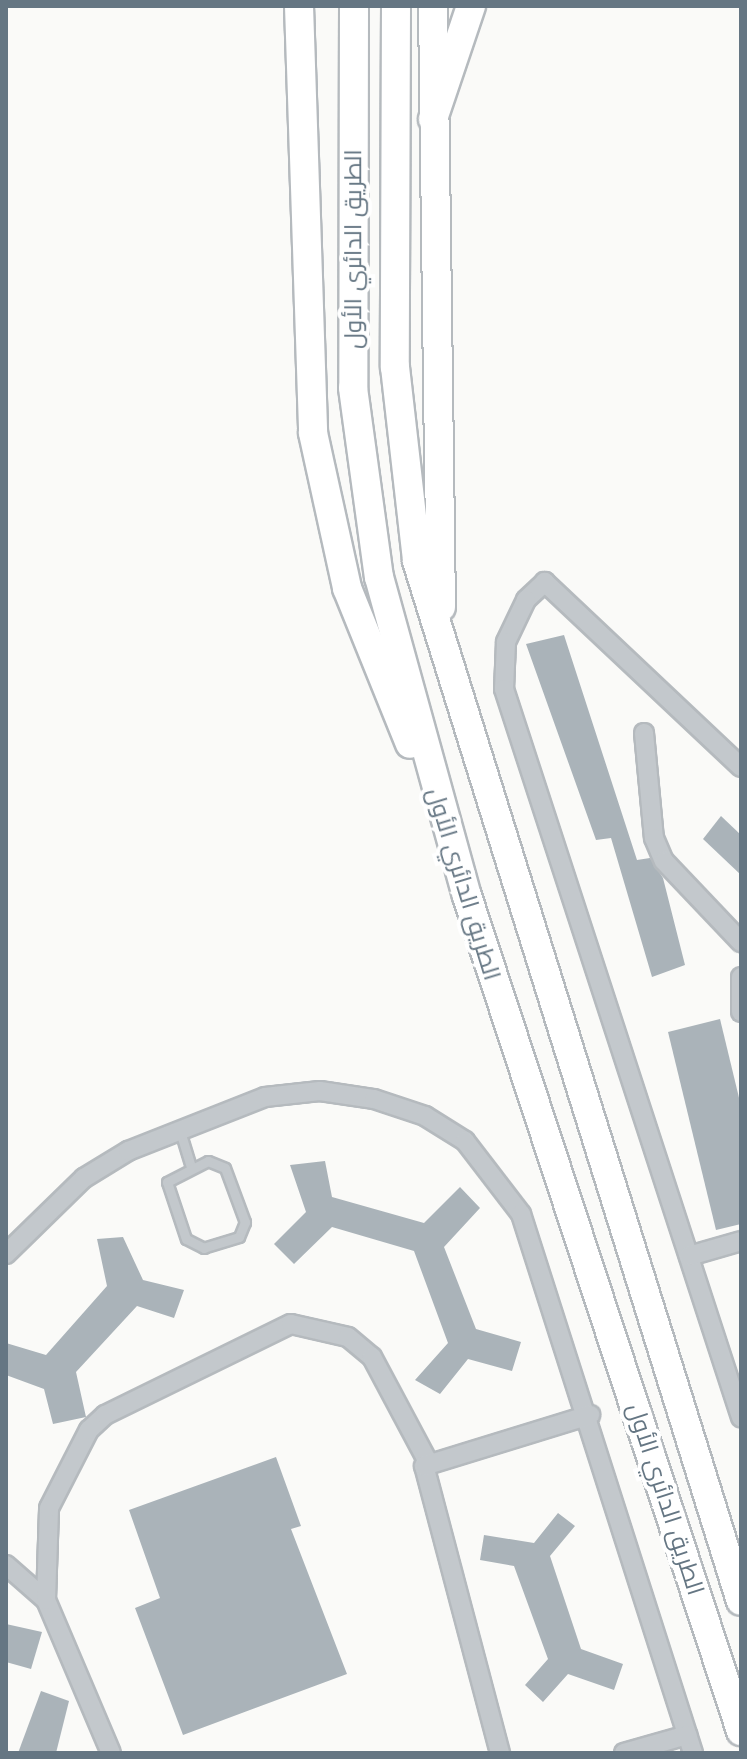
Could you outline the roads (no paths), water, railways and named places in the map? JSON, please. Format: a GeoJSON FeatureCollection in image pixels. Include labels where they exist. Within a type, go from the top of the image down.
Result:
{"type":"FeatureCollection","features":[{"type":"Feature","properties":{"kind":"main road"},"geometry":{"type":"LineString","coordinates":[[299,6],[307,379],[322,487],[363,638],[436,793]]}},
{"type":"Feature","properties":{"kind":"main road","name":"الطريق الدائري الأول"},"geometry":{"type":"LineString","coordinates":[[354,6],[353,388],[361,474],[392,633],[436,793],[741,1731]]}},
{"type":"Feature","properties":{"kind":"main road","name":"الطريق الدائري الأول"},"geometry":{"type":"LineString","coordinates":[[396,6],[397,175],[393,313],[401,448],[442,660],[741,1601]]}},
{"type":"Feature","properties":{"kind":"main road"},"geometry":{"type":"LineString","coordinates":[[433,6],[442,660]]}},
{"type":"Feature","properties":{"kind":"main road"},"geometry":{"type":"LineString","coordinates":[[433,119],[471,6]]}},
{"type":"Feature","properties":{"kind":"street"},"geometry":{"type":"LineString","coordinates":[[741,767],[545,582],[526,600],[506,642],[504,689],[741,1417]]}},
{"type":"Feature","properties":{"kind":"street"},"geometry":{"type":"LineString","coordinates":[[644,733],[654,838],[664,861],[741,942]]}},
{"type":"Feature","properties":{"kind":"street"},"geometry":{"type":"LineString","coordinates":[[740,984],[741,1012]]}},
{"type":"Feature","properties":{"kind":"street"},"geometry":{"type":"LineString","coordinates":[[6,1254],[84,1178],[179,1128],[265,1097],[320,1091],[412,1112],[465,1141],[521,1214],[590,1415],[690,1744],[624,1753]]}},
{"type":"Feature","properties":{"kind":"street"},"geometry":{"type":"LineString","coordinates":[[689,1256],[741,1241]]}},
{"type":"Feature","properties":{"kind":"street"},"geometry":{"type":"LineString","coordinates":[[111,1753],[46,1600],[49,1508],[89,1430],[105,1415],[291,1324],[348,1337],[372,1357],[428,1462],[424,1475],[500,1753]]}},
{"type":"Feature","properties":{"kind":"street"},"geometry":{"type":"LineString","coordinates":[[428,1462],[590,1415]]}},
{"type":"Feature","properties":{"kind":"street"},"geometry":{"type":"LineString","coordinates":[[6,1565],[46,1600]]}},
{"type":"Feature","properties":{"kind":"lane"},"geometry":{"type":"LineString","coordinates":[[179,1128],[191,1167]]}},
{"type":"Feature","properties":{"kind":"lane"},"geometry":{"type":"LineString","coordinates":[[208,1161],[225,1168],[245,1222],[239,1237],[204,1248],[186,1239],[167,1182],[191,1167],[208,1161]]}}]}
